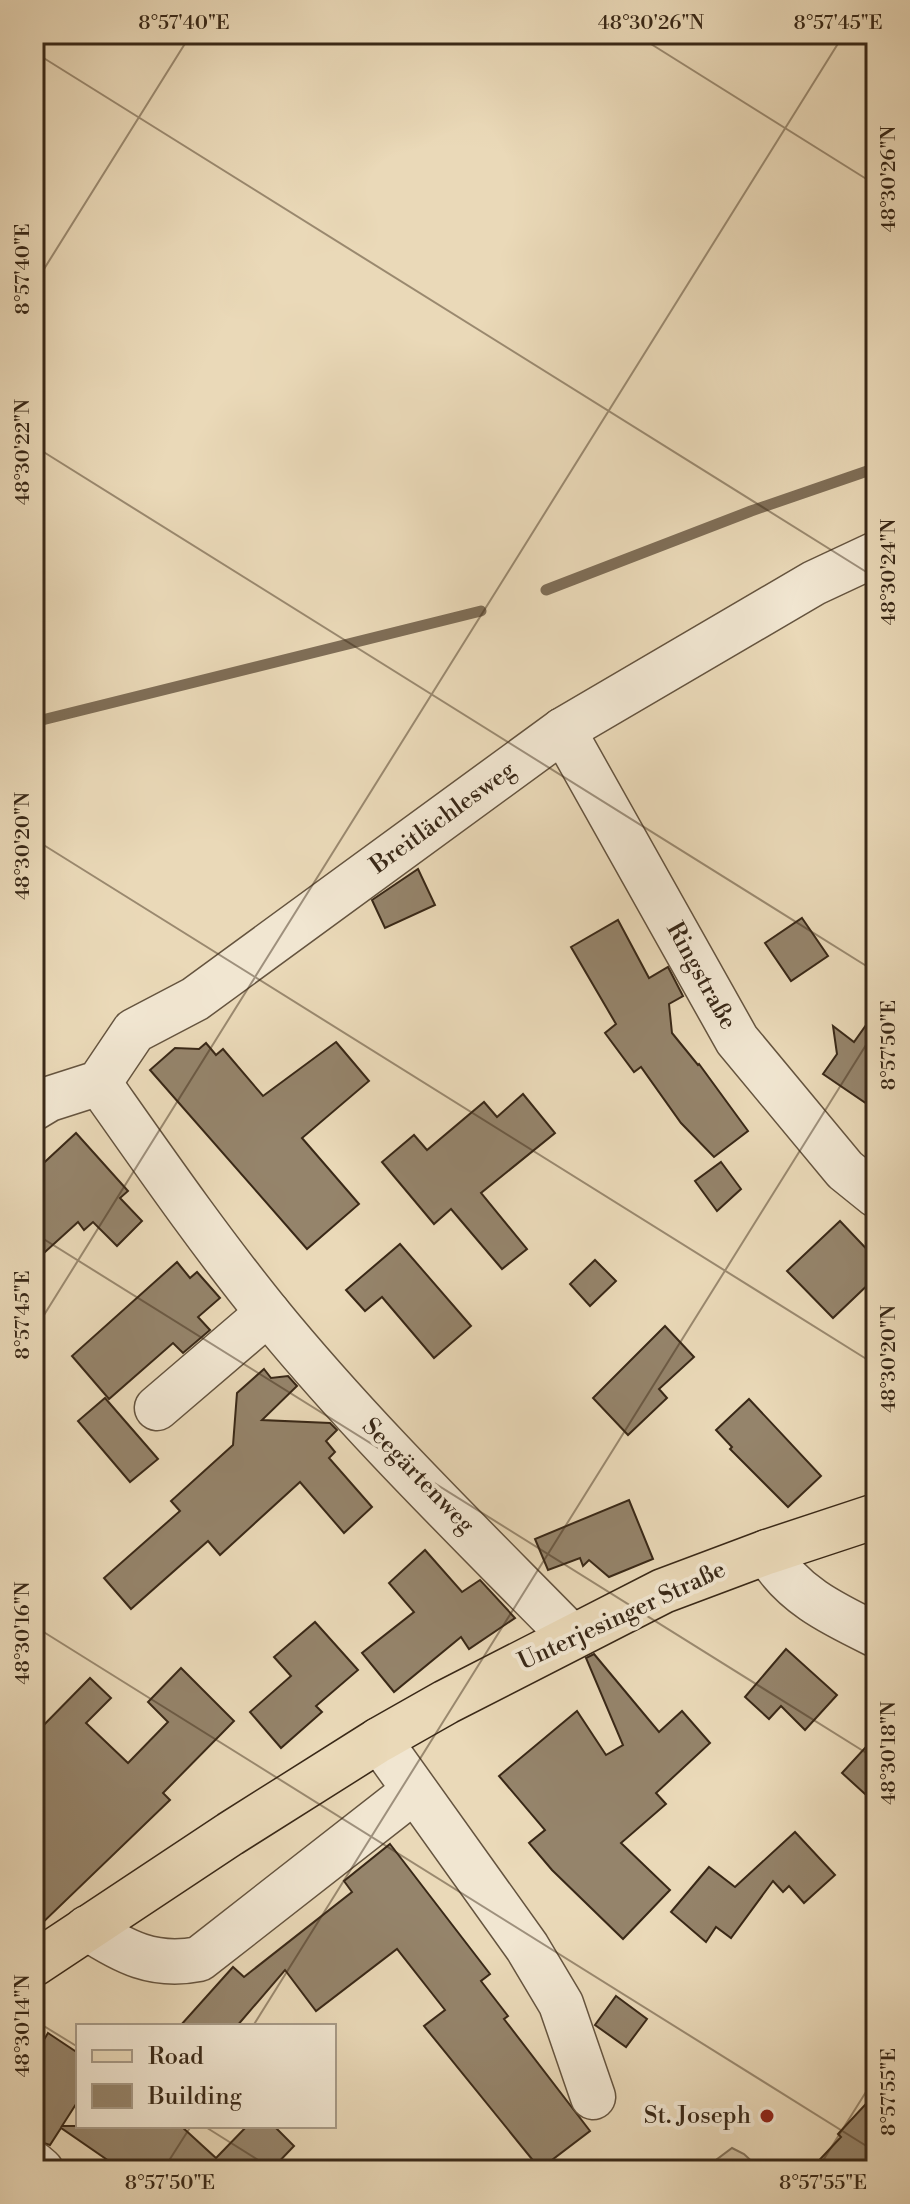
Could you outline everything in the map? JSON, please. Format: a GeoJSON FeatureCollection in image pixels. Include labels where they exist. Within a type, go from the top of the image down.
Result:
{"type":"FeatureCollection","features":[{"type":"Feature","properties":{"kind":"main road","name":"Unterjesinger Straße"},"geometry":{"type":"LineString","coordinates":[[34,1964],[379,1740],[571,1636],[663,1591],[876,1516]]}},
{"type":"Feature","properties":{"kind":"street","name":"Breitlächlesweg"},"geometry":{"type":"LineString","coordinates":[[99,1083],[134,1031],[195,999],[563,730],[814,583],[876,554]]}},
{"type":"Feature","properties":{"kind":"street","name":"Ringstraße"},"geometry":{"type":"LineString","coordinates":[[563,730],[737,1040],[845,1170],[876,1195]]}},
{"type":"Feature","properties":{"kind":"street"},"geometry":{"type":"LineString","coordinates":[[34,1108],[49,1099],[99,1083]]}},
{"type":"Feature","properties":{"kind":"street","name":"Seegärtenweg"},"geometry":{"type":"LineString","coordinates":[[99,1083],[176,1192],[268,1313],[373,1430],[571,1636]]}},
{"type":"Feature","properties":{"kind":"street"},"geometry":{"type":"LineString","coordinates":[[157,1408],[268,1313]]}},
{"type":"Feature","properties":{"kind":"street"},"geometry":{"type":"LineString","coordinates":[[767,1552],[779,1572],[808,1598],[876,1635]]}},
{"type":"Feature","properties":{"kind":"street"},"geometry":{"type":"LineString","coordinates":[[379,1740],[527,1947],[561,2004],[593,2097]]}},
{"type":"Feature","properties":{"kind":"street"},"geometry":{"type":"LineString","coordinates":[[87,1928],[107,1941],[155,1961],[177,1963],[199,1959],[414,1791]]}},
{"type":"Feature","properties":{"kind":"street"},"geometry":{"type":"LineString","coordinates":[[34,2164],[41,2170]]}},
{"type":"Feature","properties":{"kind":"shaded area"},"geometry":{"type":"Polygon","coordinates":[[[732,2148],[744,2154],[761,2170],[709,2170],[708,2166],[732,2148]]]}},
{"type":"Feature","properties":{"kind":"building"},"geometry":{"type":"Polygon","coordinates":[[[418,869],[435,905],[385,928],[372,900],[418,869]]]}},
{"type":"Feature","properties":{"kind":"building"},"geometry":{"type":"Polygon","coordinates":[[[802,918],[828,956],[791,981],[765,943],[802,918]]]}},
{"type":"Feature","properties":{"kind":"building"},"geometry":{"type":"Polygon","coordinates":[[[618,920],[649,978],[668,967],[683,996],[669,1004],[672,1033],[748,1131],[714,1157],[681,1123],[641,1067],[634,1072],[605,1033],[616,1024],[571,947],[618,920]]]}},
{"type":"Feature","properties":{"kind":"building"},"geometry":{"type":"Polygon","coordinates":[[[876,1011],[876,1110],[823,1074],[837,1054],[833,1026],[854,1042],[876,1011]]]}},
{"type":"Feature","properties":{"kind":"building"},"geometry":{"type":"Polygon","coordinates":[[[336,1042],[369,1081],[302,1138],[359,1204],[307,1249],[150,1070],[175,1048],[199,1049],[206,1043],[216,1055],[223,1049],[263,1096],[336,1042]]]}},
{"type":"Feature","properties":{"kind":"building"},"geometry":{"type":"Polygon","coordinates":[[[523,1094],[555,1133],[481,1193],[527,1249],[502,1269],[451,1209],[434,1224],[382,1162],[414,1135],[427,1150],[484,1102],[497,1117],[523,1094]]]}},
{"type":"Feature","properties":{"kind":"building"},"geometry":{"type":"Polygon","coordinates":[[[76,1133],[128,1191],[120,1198],[142,1221],[117,1246],[93,1222],[84,1230],[78,1222],[34,1262],[34,1172],[76,1133]]]}},
{"type":"Feature","properties":{"kind":"building"},"geometry":{"type":"Polygon","coordinates":[[[721,1162],[741,1189],[717,1211],[695,1181],[721,1162]]]}},
{"type":"Feature","properties":{"kind":"building"},"geometry":{"type":"Polygon","coordinates":[[[840,1221],[876,1259],[876,1277],[833,1318],[787,1271],[840,1221]]]}},
{"type":"Feature","properties":{"kind":"building"},"geometry":{"type":"Polygon","coordinates":[[[400,1244],[471,1326],[434,1358],[382,1297],[365,1311],[346,1290],[400,1244]]]}},
{"type":"Feature","properties":{"kind":"building"},"geometry":{"type":"Polygon","coordinates":[[[595,1260],[616,1281],[590,1306],[570,1284],[595,1260]]]}},
{"type":"Feature","properties":{"kind":"building"},"geometry":{"type":"Polygon","coordinates":[[[177,1262],[190,1278],[197,1272],[220,1298],[198,1317],[210,1330],[183,1353],[173,1343],[109,1399],[72,1356],[177,1262]]]}},
{"type":"Feature","properties":{"kind":"building"},"geometry":{"type":"Polygon","coordinates":[[[665,1326],[694,1357],[659,1389],[667,1398],[628,1435],[593,1398],[665,1326]]]}},
{"type":"Feature","properties":{"kind":"building"},"geometry":{"type":"Polygon","coordinates":[[[264,1369],[271,1378],[288,1376],[297,1386],[262,1420],[330,1423],[337,1430],[326,1441],[335,1452],[329,1458],[372,1507],[344,1533],[300,1482],[220,1555],[208,1541],[131,1609],[104,1578],[180,1511],[171,1501],[233,1445],[237,1393],[264,1369]]]}},
{"type":"Feature","properties":{"kind":"building"},"geometry":{"type":"Polygon","coordinates":[[[105,1398],[158,1459],[130,1482],[78,1421],[105,1398]]]}},
{"type":"Feature","properties":{"kind":"building"},"geometry":{"type":"Polygon","coordinates":[[[749,1399],[821,1476],[788,1507],[730,1449],[732,1447],[716,1430],[749,1399]]]}},
{"type":"Feature","properties":{"kind":"building"},"geometry":{"type":"Polygon","coordinates":[[[629,1500],[653,1559],[609,1577],[589,1560],[583,1566],[580,1558],[548,1570],[535,1539],[629,1500]]]}},
{"type":"Feature","properties":{"kind":"building"},"geometry":{"type":"Polygon","coordinates":[[[425,1550],[462,1592],[480,1580],[515,1618],[469,1649],[461,1637],[394,1692],[362,1653],[414,1612],[389,1583],[425,1550]]]}},
{"type":"Feature","properties":{"kind":"building"},"geometry":{"type":"Polygon","coordinates":[[[315,1622],[358,1670],[316,1706],[322,1712],[281,1748],[250,1712],[291,1676],[274,1657],[315,1622]]]}},
{"type":"Feature","properties":{"kind":"building"},"geometry":{"type":"Polygon","coordinates":[[[786,1649],[837,1695],[805,1730],[781,1706],[769,1719],[745,1697],[786,1649]]]}},
{"type":"Feature","properties":{"kind":"building"},"geometry":{"type":"Polygon","coordinates":[[[594,1654],[659,1732],[682,1711],[710,1743],[656,1793],[666,1804],[621,1843],[670,1890],[623,1939],[552,1870],[529,1843],[545,1830],[499,1776],[577,1711],[606,1755],[623,1745],[586,1658],[594,1654]]]}},
{"type":"Feature","properties":{"kind":"building"},"geometry":{"type":"Polygon","coordinates":[[[181,1668],[234,1721],[163,1793],[170,1800],[34,1931],[34,1735],[90,1678],[111,1698],[86,1723],[128,1763],[168,1722],[148,1702],[181,1668]]]}},
{"type":"Feature","properties":{"kind":"building"},"geometry":{"type":"Polygon","coordinates":[[[876,1736],[876,1804],[842,1773],[876,1736]]]}},
{"type":"Feature","properties":{"kind":"building"},"geometry":{"type":"Polygon","coordinates":[[[795,1832],[835,1875],[804,1903],[789,1886],[783,1892],[773,1881],[731,1938],[716,1927],[706,1942],[671,1912],[709,1867],[735,1887],[795,1832]]]}},
{"type":"Feature","properties":{"kind":"building"},"geometry":{"type":"Polygon","coordinates":[[[390,1844],[490,1974],[481,1981],[508,2016],[504,2019],[590,2131],[540,2169],[424,2026],[445,2010],[397,1949],[316,2011],[285,1970],[239,2024],[182,2024],[233,1967],[244,1977],[352,1892],[344,1881],[390,1844]]]}},
{"type":"Feature","properties":{"kind":"building"},"geometry":{"type":"Polygon","coordinates":[[[616,1996],[647,2019],[626,2047],[595,2025],[616,1996]]]}},
{"type":"Feature","properties":{"kind":"building"},"geometry":{"type":"Polygon","coordinates":[[[48,2033],[76,2052],[76,2104],[62,2126],[183,2128],[216,2158],[245,2128],[276,2128],[294,2146],[271,2170],[122,2170],[61,2128],[50,2145],[34,2140],[34,2056],[48,2033]]]}},
{"type":"Feature","properties":{"kind":"building"},"geometry":{"type":"Polygon","coordinates":[[[876,2093],[876,2170],[810,2170],[841,2137],[838,2134],[876,2093]]]}},
{"type":"Feature","properties":{"kind":"waterway"},"geometry":{"type":"LineString","coordinates":[[546,590],[751,511],[876,468]]}},
{"type":"Feature","properties":{"kind":"waterway"},"geometry":{"type":"LineString","coordinates":[[34,722],[481,611]]}},
{"type":"Feature","properties":{"kind":"place","name":"St. Joseph"},"geometry":{"type":"Point","coordinates":[767,2116]}}]}
